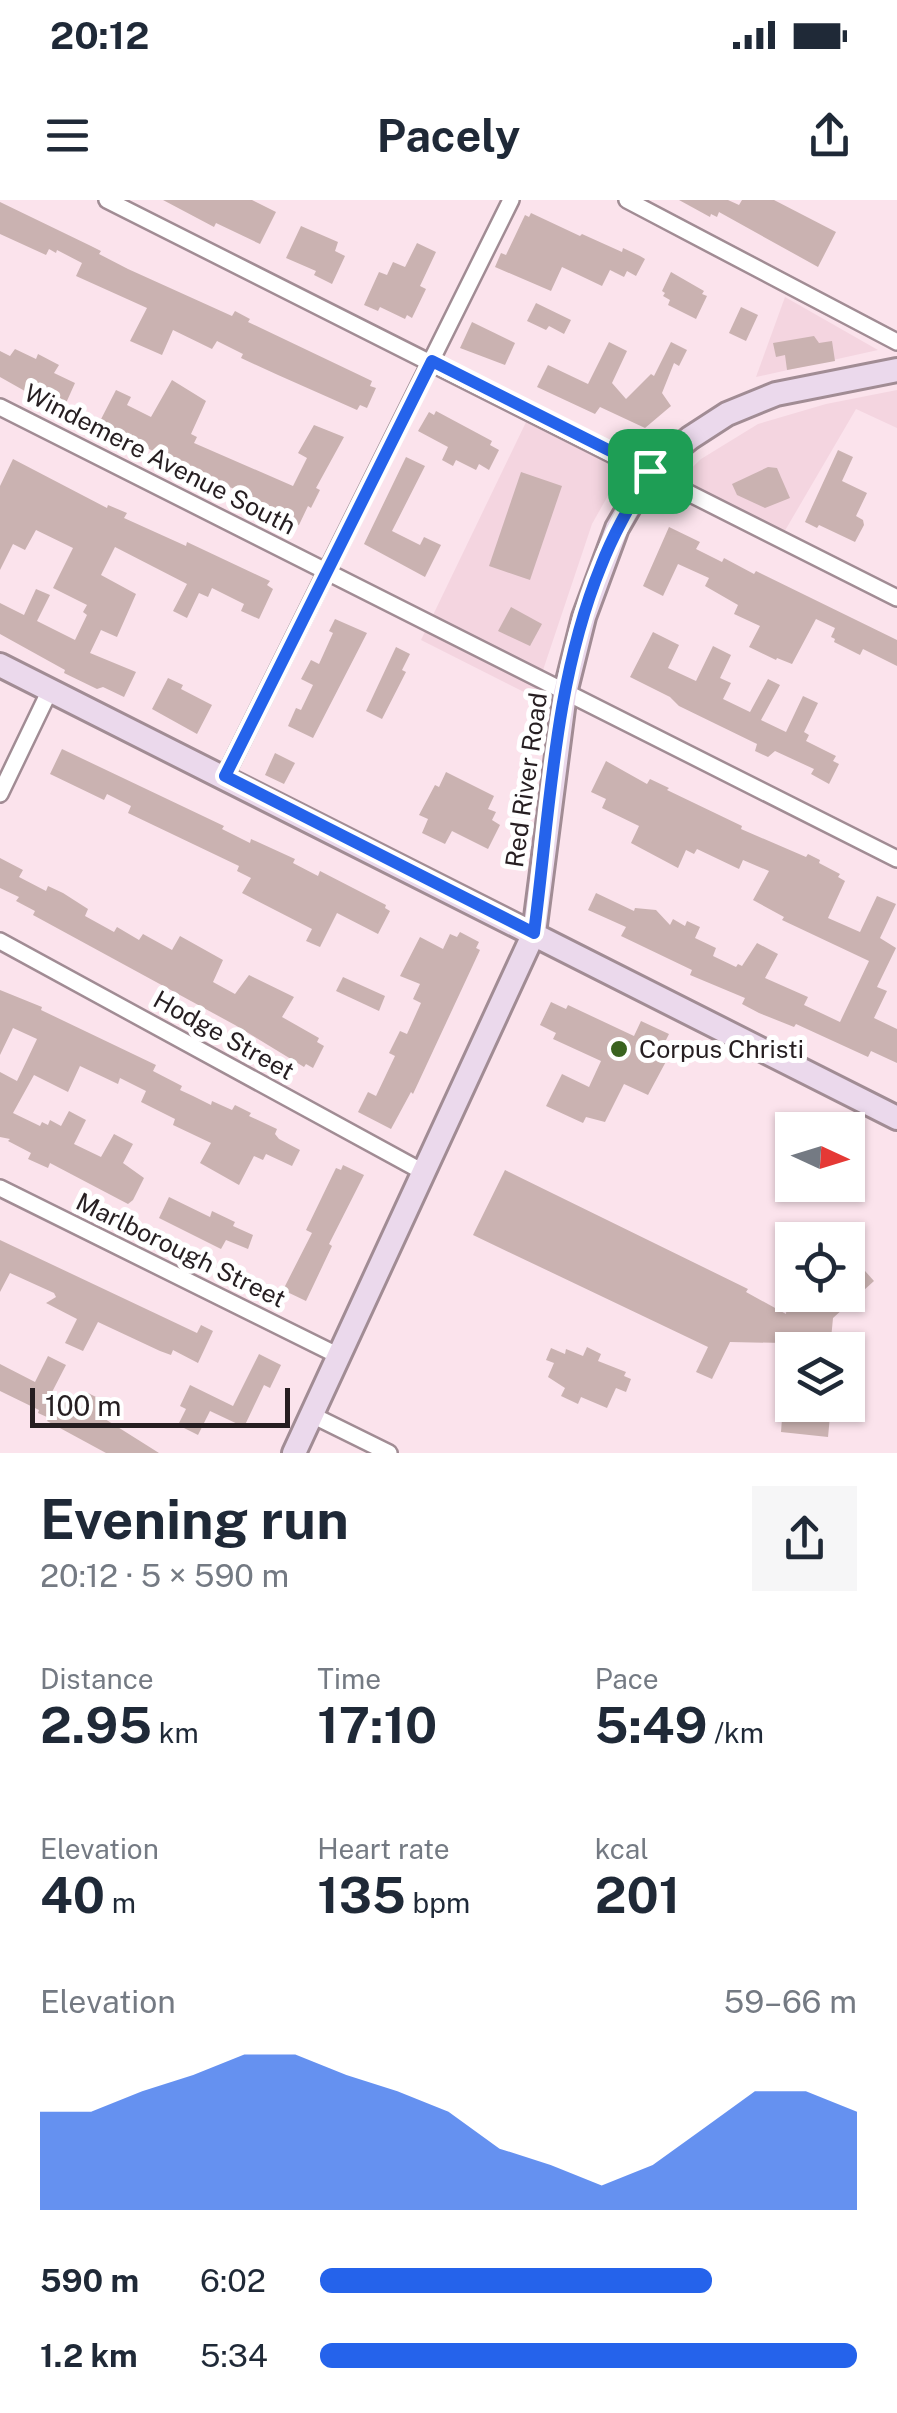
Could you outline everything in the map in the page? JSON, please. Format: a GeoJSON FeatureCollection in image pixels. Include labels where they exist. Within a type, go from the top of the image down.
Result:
{"type":"FeatureCollection","features":[{"type":"Feature","properties":{"kind":"main road","name":"Red River Road"},"geometry":{"type":"LineString","coordinates":[[294,1453],[534,933],[565,693],[600,568],[617,528],[650,471],[727,414],[776,394],[897,370]]}},
{"type":"Feature","properties":{"kind":"main road"},"geometry":{"type":"LineString","coordinates":[[0,665],[897,1118]]}},
{"type":"Feature","properties":{"kind":"street"},"geometry":{"type":"LineString","coordinates":[[107,200],[897,598]]}},
{"type":"Feature","properties":{"kind":"street"},"geometry":{"type":"LineString","coordinates":[[225,776],[512,200]]}},
{"type":"Feature","properties":{"kind":"street"},"geometry":{"type":"LineString","coordinates":[[626,200],[897,342]]}},
{"type":"Feature","properties":{"kind":"street","name":"Windemere Avenue South"},"geometry":{"type":"LineString","coordinates":[[0,406],[897,859]]}},
{"type":"Feature","properties":{"kind":"street"},"geometry":{"type":"LineString","coordinates":[[0,794],[50,690]]}},
{"type":"Feature","properties":{"kind":"street","name":"Hodge Street"},"geometry":{"type":"LineString","coordinates":[[0,941],[425,1173]]}},
{"type":"Feature","properties":{"kind":"street","name":"Marlborough Street"},"geometry":{"type":"LineString","coordinates":[[0,1188],[339,1356]]}},
{"type":"Feature","properties":{"kind":"street"},"geometry":{"type":"LineString","coordinates":[[312,1415],[390,1453]]}},
{"type":"Feature","properties":{"kind":"shaded area"},"geometry":{"type":"Polygon","coordinates":[[[785,297],[878,350],[756,377],[785,297]]]}},
{"type":"Feature","properties":{"kind":"shaded area"},"geometry":{"type":"Polygon","coordinates":[[[897,390],[897,428],[856,409],[783,534],[671,488],[701,459],[758,424],[826,404],[897,390]]]}},
{"type":"Feature","properties":{"kind":"shaded area"},"geometry":{"type":"Polygon","coordinates":[[[527,420],[624,467],[592,524],[534,697],[421,640],[527,420]]]}},
{"type":"Feature","properties":{"kind":"building"},"geometry":{"type":"Polygon","coordinates":[[[163,200],[252,200],[276,212],[260,244],[216,223],[214,227],[163,200]]]}},
{"type":"Feature","properties":{"kind":"building"},"geometry":{"type":"Polygon","coordinates":[[[679,200],[728,200],[739,205],[742,200],[774,200],[836,232],[818,267],[719,212],[717,217],[710,217],[679,200]]]}},
{"type":"Feature","properties":{"kind":"building"},"geometry":{"type":"Polygon","coordinates":[[[0,202],[101,251],[99,254],[128,269],[232,316],[235,311],[250,319],[248,322],[372,381],[370,386],[376,388],[367,408],[360,405],[357,410],[278,375],[241,358],[243,354],[217,341],[212,349],[173,330],[162,355],[130,341],[147,308],[76,276],[82,263],[57,250],[56,253],[49,249],[46,255],[0,234],[0,202]]]}},
{"type":"Feature","properties":{"kind":"building"},"geometry":{"type":"Polygon","coordinates":[[[531,213],[645,259],[636,276],[627,271],[624,277],[610,270],[602,286],[562,267],[551,291],[495,267],[501,253],[506,255],[525,215],[529,217],[531,213]]]}},
{"type":"Feature","properties":{"kind":"building"},"geometry":{"type":"Polygon","coordinates":[[[301,226],[338,242],[335,251],[345,256],[332,284],[314,275],[316,271],[286,258],[301,226]]]}},
{"type":"Feature","properties":{"kind":"building"},"geometry":{"type":"Polygon","coordinates":[[[417,243],[436,252],[420,286],[426,289],[412,318],[364,305],[379,272],[387,275],[393,262],[405,267],[417,243]]]}},
{"type":"Feature","properties":{"kind":"building"},"geometry":{"type":"Polygon","coordinates":[[[671,272],[707,296],[696,319],[668,305],[670,300],[663,296],[671,272]]]}},
{"type":"Feature","properties":{"kind":"building"},"geometry":{"type":"Polygon","coordinates":[[[536,303],[571,320],[564,334],[527,321],[536,303]]]}},
{"type":"Feature","properties":{"kind":"building"},"geometry":{"type":"Polygon","coordinates":[[[741,307],[758,315],[746,341],[729,333],[741,307]]]}},
{"type":"Feature","properties":{"kind":"building"},"geometry":{"type":"Polygon","coordinates":[[[472,322],[515,343],[505,365],[460,348],[472,322]]]}},
{"type":"Feature","properties":{"kind":"building"},"geometry":{"type":"Polygon","coordinates":[[[814,336],[819,343],[832,341],[835,361],[787,370],[785,355],[776,357],[773,343],[814,336]]]}},
{"type":"Feature","properties":{"kind":"building"},"geometry":{"type":"Polygon","coordinates":[[[609,342],[627,351],[612,383],[626,399],[651,374],[654,376],[671,342],[687,350],[679,366],[674,363],[662,393],[671,406],[645,428],[600,407],[595,414],[537,387],[548,365],[588,384],[609,342]]]}},
{"type":"Feature","properties":{"kind":"building"},"geometry":{"type":"Polygon","coordinates":[[[15,349],[36,359],[38,354],[59,365],[54,373],[75,383],[62,412],[0,377],[0,351],[10,356],[15,349]]]}},
{"type":"Feature","properties":{"kind":"building"},"geometry":{"type":"Polygon","coordinates":[[[172,380],[206,401],[191,434],[197,437],[194,443],[293,486],[307,458],[298,453],[314,425],[344,437],[299,525],[254,504],[236,490],[98,425],[116,390],[131,397],[127,405],[151,417],[172,380]]]}},
{"type":"Feature","properties":{"kind":"building"},"geometry":{"type":"Polygon","coordinates":[[[436,411],[492,441],[490,445],[499,450],[489,470],[479,464],[476,470],[456,460],[453,466],[442,460],[448,447],[418,431],[429,412],[434,415],[436,411]]]}},
{"type":"Feature","properties":{"kind":"building"},"geometry":{"type":"Polygon","coordinates":[[[838,450],[853,457],[842,481],[867,493],[856,516],[864,525],[855,542],[805,522],[838,450]]]}},
{"type":"Feature","properties":{"kind":"building"},"geometry":{"type":"Polygon","coordinates":[[[406,457],[425,466],[392,531],[420,545],[424,537],[441,545],[425,577],[364,544],[406,457]]]}},
{"type":"Feature","properties":{"kind":"building"},"geometry":{"type":"Polygon","coordinates":[[[13,459],[107,508],[108,505],[127,513],[124,518],[270,581],[267,585],[273,589],[259,619],[241,611],[244,604],[212,588],[208,597],[199,593],[187,618],[173,611],[187,584],[115,547],[101,575],[136,594],[117,637],[101,630],[90,653],[136,672],[124,697],[64,673],[65,670],[0,634],[0,603],[24,615],[36,589],[50,595],[37,621],[75,640],[87,615],[83,612],[87,605],[53,588],[73,548],[36,530],[25,550],[13,544],[0,570],[0,486],[13,459]]]}},
{"type":"Feature","properties":{"kind":"building"},"geometry":{"type":"Polygon","coordinates":[[[768,467],[777,468],[790,498],[765,508],[737,495],[732,484],[768,467]]]}},
{"type":"Feature","properties":{"kind":"building"},"geometry":{"type":"Polygon","coordinates":[[[521,472],[562,486],[530,580],[489,566],[521,472]]]}},
{"type":"Feature","properties":{"kind":"building"},"geometry":{"type":"Polygon","coordinates":[[[669,527],[700,542],[696,549],[722,562],[724,558],[754,574],[756,571],[897,640],[897,666],[863,649],[860,655],[834,642],[831,637],[835,628],[816,619],[792,664],[776,660],[749,647],[760,626],[734,614],[738,605],[705,586],[709,578],[678,564],[663,596],[643,586],[669,527]]]}},
{"type":"Feature","properties":{"kind":"building"},"geometry":{"type":"Polygon","coordinates":[[[511,607],[542,624],[530,646],[498,631],[511,607]]]}},
{"type":"Feature","properties":{"kind":"building"},"geometry":{"type":"Polygon","coordinates":[[[335,619],[367,633],[313,738],[288,726],[313,685],[301,679],[311,660],[319,664],[335,619]]]}},
{"type":"Feature","properties":{"kind":"building"},"geometry":{"type":"Polygon","coordinates":[[[653,632],[679,645],[668,668],[696,681],[713,646],[731,655],[720,678],[731,683],[723,699],[750,712],[768,679],[780,685],[761,720],[786,732],[803,696],[818,703],[804,732],[809,735],[806,741],[836,756],[833,761],[839,764],[829,784],[811,774],[814,769],[775,751],[768,757],[755,751],[757,744],[630,677],[653,632]]]}},
{"type":"Feature","properties":{"kind":"building"},"geometry":{"type":"Polygon","coordinates":[[[396,647],[410,654],[402,670],[406,672],[382,719],[366,711],[396,647]]]}},
{"type":"Feature","properties":{"kind":"building"},"geometry":{"type":"Polygon","coordinates":[[[168,678],[212,705],[197,734],[152,709],[168,678]]]}},
{"type":"Feature","properties":{"kind":"building"},"geometry":{"type":"Polygon","coordinates":[[[62,749],[224,826],[222,829],[250,843],[251,839],[295,859],[293,863],[318,876],[320,871],[386,905],[390,911],[378,934],[337,913],[320,947],[306,941],[312,929],[242,893],[251,878],[237,871],[239,866],[128,813],[131,806],[107,794],[104,800],[50,774],[62,749]]]}},
{"type":"Feature","properties":{"kind":"building"},"geometry":{"type":"Polygon","coordinates":[[[275,753],[295,763],[284,784],[265,775],[275,753]]]}},
{"type":"Feature","properties":{"kind":"building"},"geometry":{"type":"Polygon","coordinates":[[[606,761],[647,784],[650,779],[669,788],[742,826],[741,829],[806,857],[808,854],[840,874],[838,877],[845,881],[828,918],[860,932],[877,896],[896,904],[880,938],[896,948],[877,987],[887,991],[874,1018],[897,1029],[897,1063],[871,1051],[868,1057],[796,1024],[794,1027],[759,1013],[742,1004],[745,998],[690,975],[692,970],[621,936],[626,927],[588,910],[596,893],[634,911],[656,910],[670,925],[673,919],[685,926],[687,921],[700,927],[695,938],[716,948],[713,956],[736,967],[742,966],[757,943],[778,954],[765,978],[808,997],[804,1005],[840,1022],[869,961],[782,920],[784,917],[753,900],[769,871],[743,860],[739,869],[697,849],[694,854],[686,850],[678,868],[631,843],[639,826],[602,808],[606,799],[591,792],[606,761]]]}},
{"type":"Feature","properties":{"kind":"building"},"geometry":{"type":"Polygon","coordinates":[[[446,772],[494,796],[488,809],[496,812],[492,820],[500,825],[488,849],[452,831],[445,844],[422,833],[428,819],[419,815],[446,772]]]}},
{"type":"Feature","properties":{"kind":"building"},"geometry":{"type":"Polygon","coordinates":[[[0,858],[23,870],[19,877],[46,891],[48,886],[63,893],[88,909],[85,916],[114,932],[117,927],[139,940],[143,934],[172,950],[180,936],[223,960],[213,982],[235,994],[249,975],[294,997],[282,1017],[319,1038],[317,1042],[324,1046],[313,1068],[306,1064],[304,1067],[33,915],[35,911],[16,901],[19,897],[0,888],[0,858]]]}},
{"type":"Feature","properties":{"kind":"building"},"geometry":{"type":"Polygon","coordinates":[[[460,932],[479,942],[476,948],[480,950],[413,1094],[391,1129],[358,1112],[368,1092],[376,1096],[395,1056],[389,1053],[400,1031],[407,1034],[421,1003],[413,999],[420,984],[400,976],[420,937],[443,949],[450,934],[457,937],[460,932]]]}},
{"type":"Feature","properties":{"kind":"building"},"geometry":{"type":"Polygon","coordinates":[[[343,977],[385,996],[379,1011],[336,991],[343,977]]]}},
{"type":"Feature","properties":{"kind":"building"},"geometry":{"type":"Polygon","coordinates":[[[0,990],[156,1065],[153,1071],[182,1086],[180,1090],[211,1105],[212,1101],[232,1110],[235,1105],[251,1113],[249,1116],[277,1129],[279,1139],[300,1150],[292,1166],[266,1154],[263,1160],[254,1156],[239,1185],[200,1163],[211,1143],[173,1125],[175,1119],[141,1102],[146,1091],[120,1078],[118,1084],[80,1066],[68,1092],[34,1075],[13,1113],[40,1126],[42,1122],[48,1125],[50,1120],[61,1126],[69,1111],[86,1120],[74,1144],[101,1157],[114,1134],[133,1144],[123,1163],[144,1178],[133,1200],[128,1204],[50,1163],[48,1168],[28,1159],[31,1153],[0,1137],[0,1072],[17,1081],[37,1039],[13,1028],[0,1055],[0,990]]]}},
{"type":"Feature","properties":{"kind":"building","name":"Corpus Christi"},"geometry":{"type":"Polygon","coordinates":[[[551,1002],[566,1009],[568,1005],[634,1036],[641,1021],[669,1034],[665,1042],[672,1046],[670,1054],[648,1095],[624,1084],[605,1122],[586,1117],[583,1123],[546,1106],[562,1074],[589,1087],[601,1061],[553,1039],[556,1033],[540,1025],[551,1002]]]}},
{"type":"Feature","properties":{"kind":"building"},"geometry":{"type":"Polygon","coordinates":[[[343,1165],[364,1175],[306,1301],[283,1290],[312,1233],[306,1230],[336,1168],[341,1170],[343,1165]]]}},
{"type":"Feature","properties":{"kind":"building"},"geometry":{"type":"Polygon","coordinates":[[[505,1170],[748,1289],[746,1292],[775,1308],[775,1312],[840,1312],[833,1318],[832,1332],[775,1332],[775,1343],[730,1342],[712,1379],[696,1372],[708,1347],[473,1235],[505,1170]]]}},
{"type":"Feature","properties":{"kind":"building"},"geometry":{"type":"Polygon","coordinates":[[[169,1197],[210,1217],[212,1211],[235,1222],[233,1226],[253,1235],[248,1249],[226,1240],[221,1249],[159,1218],[169,1197]]]}},
{"type":"Feature","properties":{"kind":"building"},"geometry":{"type":"Polygon","coordinates":[[[0,1240],[197,1333],[201,1325],[213,1331],[198,1363],[173,1350],[171,1355],[160,1351],[98,1322],[83,1351],[65,1343],[77,1319],[46,1303],[56,1297],[54,1293],[10,1273],[0,1292],[0,1240]]]}},
{"type":"Feature","properties":{"kind":"building"},"geometry":{"type":"Polygon","coordinates":[[[865,1271],[874,1281],[865,1289],[865,1271]]]}},
{"type":"Feature","properties":{"kind":"building"},"geometry":{"type":"Polygon","coordinates":[[[587,1347],[601,1354],[598,1361],[626,1372],[624,1376],[631,1379],[626,1392],[616,1388],[607,1408],[581,1397],[578,1404],[561,1396],[565,1388],[548,1377],[554,1363],[546,1360],[551,1348],[583,1356],[587,1347]]]}},
{"type":"Feature","properties":{"kind":"building"},"geometry":{"type":"Polygon","coordinates":[[[259,1354],[281,1365],[270,1388],[264,1385],[244,1427],[210,1411],[198,1435],[178,1425],[186,1409],[180,1406],[190,1385],[233,1406],[259,1354]]]}},
{"type":"Feature","properties":{"kind":"building"},"geometry":{"type":"Polygon","coordinates":[[[48,1356],[66,1365],[51,1394],[81,1408],[88,1393],[112,1405],[105,1419],[159,1453],[106,1453],[47,1421],[49,1418],[39,1410],[0,1391],[0,1364],[35,1382],[48,1356]]]}},
{"type":"Feature","properties":{"kind":"building"},"geometry":{"type":"Polygon","coordinates":[[[782,1422],[829,1422],[828,1437],[781,1432],[782,1422]]]}},
{"type":"Feature","properties":{"kind":"place","name":"Corpus Christi"},"geometry":{"type":"Point","coordinates":[619,1049]}},
{"type":"Feature","properties":{"kind":"route"},"geometry":{"type":"LineString","coordinates":[[432,361],[650,471],[617,528],[584,617],[565,693],[534,933],[225,776],[432,361]]}}]}
